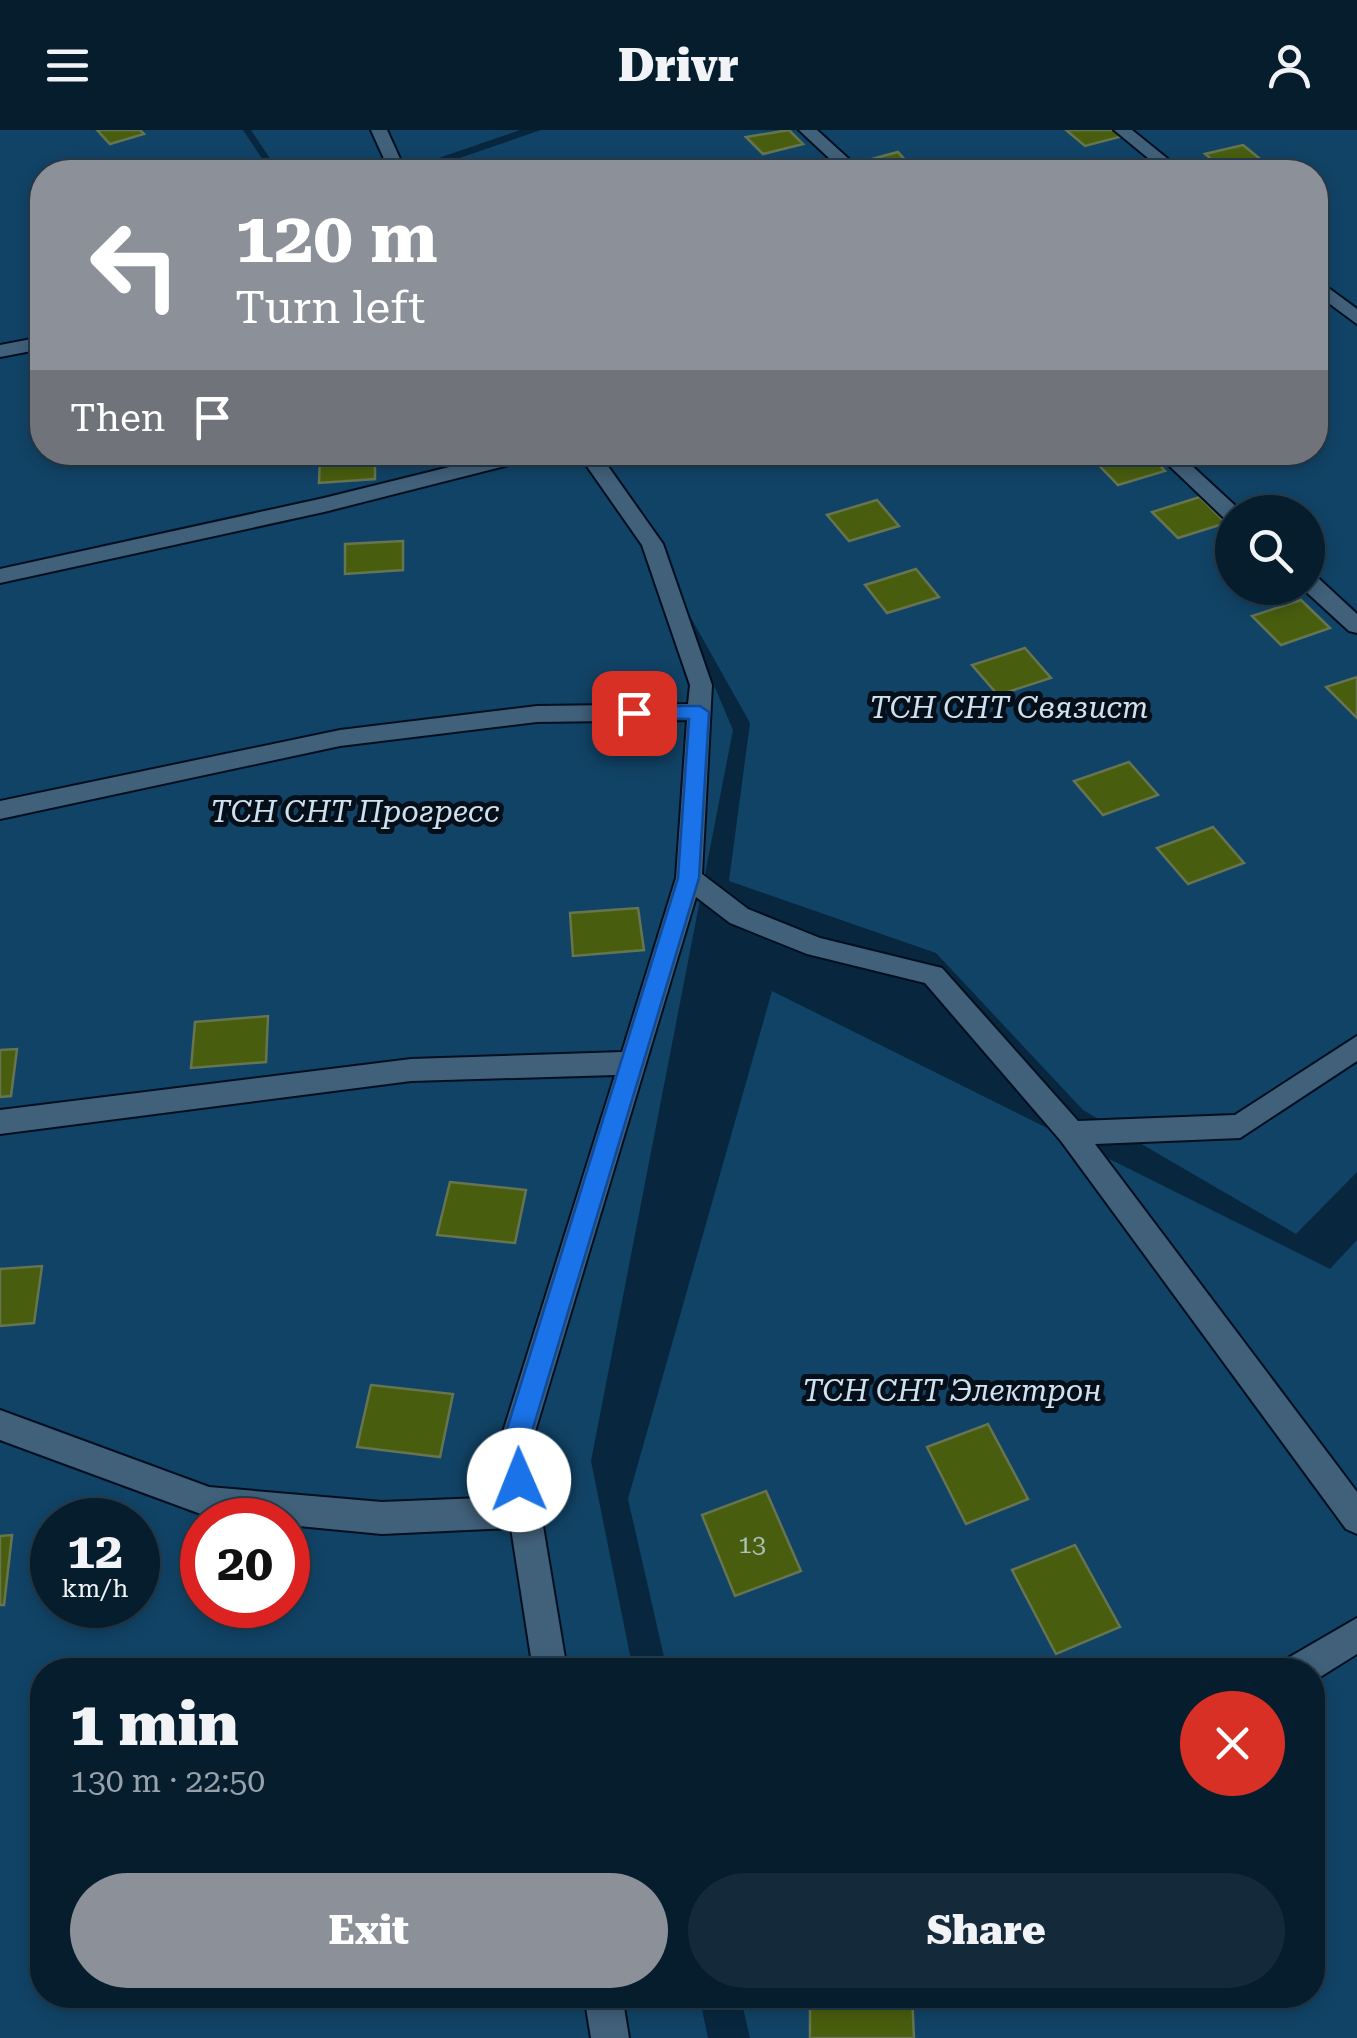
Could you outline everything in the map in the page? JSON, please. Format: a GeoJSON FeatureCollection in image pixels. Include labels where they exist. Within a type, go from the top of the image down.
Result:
{"type":"FeatureCollection","features":[{"type":"Feature","properties":{"kind":"lane"},"geometry":{"type":"LineString","coordinates":[[379,130],[393,160]]}},
{"type":"Feature","properties":{"kind":"lane"},"geometry":{"type":"LineString","coordinates":[[807,130],[841,160]]}},
{"type":"Feature","properties":{"kind":"lane"},"geometry":{"type":"LineString","coordinates":[[1122,130],[1160,160]]}},
{"type":"Feature","properties":{"kind":"lane"},"geometry":{"type":"LineString","coordinates":[[1328,295],[1357,318]]}},
{"type":"Feature","properties":{"kind":"lane"},"geometry":{"type":"LineString","coordinates":[[0,351],[30,345]]}},
{"type":"Feature","properties":{"kind":"lane"},"geometry":{"type":"LineString","coordinates":[[0,576],[324,505],[485,465]]}},
{"type":"Feature","properties":{"kind":"lane"},"geometry":{"type":"LineString","coordinates":[[548,1658],[514,1448],[689,878],[702,684],[652,544],[596,465]]}},
{"type":"Feature","properties":{"kind":"lane"},"geometry":{"type":"LineString","coordinates":[[1179,465],[1215,498]]}},
{"type":"Feature","properties":{"kind":"lane"},"geometry":{"type":"LineString","coordinates":[[1325,597],[1357,626]]}},
{"type":"Feature","properties":{"kind":"lane"},"geometry":{"type":"LineString","coordinates":[[0,810],[340,738],[537,714],[700,712]]}},
{"type":"Feature","properties":{"kind":"lane"},"geometry":{"type":"LineString","coordinates":[[689,878],[739,916],[816,947],[933,975],[1071,1133],[1357,1518]]}},
{"type":"Feature","properties":{"kind":"lane"},"geometry":{"type":"LineString","coordinates":[[1071,1133],[1240,1126],[1357,1047]]}},
{"type":"Feature","properties":{"kind":"lane"},"geometry":{"type":"LineString","coordinates":[[0,1122],[412,1070],[632,1063]]}},
{"type":"Feature","properties":{"kind":"lane"},"geometry":{"type":"LineString","coordinates":[[0,1425],[209,1502],[382,1518],[525,1512]]}},
{"type":"Feature","properties":{"kind":"lane"},"geometry":{"type":"LineString","coordinates":[[1320,1658],[1357,1635]]}},
{"type":"Feature","properties":{"kind":"lane"},"geometry":{"type":"LineString","coordinates":[[605,2008],[610,2038]]}},
{"type":"Feature","properties":{"kind":"green space","name":"ТСН СНТ Прогресс"},"geometry":{"type":"Polygon","coordinates":[[[0,130],[243,130],[263,160],[30,160],[30,465],[1328,465],[1328,160],[454,160],[541,130],[1357,130],[1357,1172],[1296,1234],[1083,1110],[936,953],[729,881],[750,723],[668,577],[733,730],[591,1461],[631,1658],[30,1658],[30,2008],[702,2008],[708,2038],[0,2038],[0,130]]]}},
{"type":"Feature","properties":{"kind":"green space"},"geometry":{"type":"Polygon","coordinates":[[[251,130],[520,130],[433,160],[271,160],[251,130]]]}},
{"type":"Feature","properties":{"kind":"green space","name":"ТСН СНТ Электрон"},"geometry":{"type":"Polygon","coordinates":[[[772,991],[1330,1269],[1357,1240],[1357,2038],[750,2038],[743,2008],[1325,2008],[1325,1658],[664,1658],[628,1499],[772,991]]]}},
{"type":"Feature","properties":{"kind":"building"},"geometry":{"type":"Polygon","coordinates":[[[97,130],[140,130],[144,134],[110,144],[97,130]]]}},
{"type":"Feature","properties":{"kind":"building"},"geometry":{"type":"Polygon","coordinates":[[[789,130],[803,144],[763,154],[746,137],[789,130]]]}},
{"type":"Feature","properties":{"kind":"building"},"geometry":{"type":"Polygon","coordinates":[[[1066,130],[1115,130],[1123,136],[1085,146],[1066,130]]]}},
{"type":"Feature","properties":{"kind":"building"},"geometry":{"type":"Polygon","coordinates":[[[1243,145],[1262,160],[1212,160],[1205,154],[1243,145]]]}},
{"type":"Feature","properties":{"kind":"building"},"geometry":{"type":"Polygon","coordinates":[[[898,152],[905,160],[868,160],[898,152]]]}},
{"type":"Feature","properties":{"kind":"building"},"geometry":{"type":"Polygon","coordinates":[[[320,465],[375,465],[375,479],[319,483],[320,465]]]}},
{"type":"Feature","properties":{"kind":"building"},"geometry":{"type":"Polygon","coordinates":[[[1099,465],[1159,465],[1165,471],[1118,485],[1099,465]]]}},
{"type":"Feature","properties":{"kind":"building"},"geometry":{"type":"Polygon","coordinates":[[[1200,497],[1215,512],[1215,526],[1178,538],[1152,512],[1200,497]]]}},
{"type":"Feature","properties":{"kind":"building"},"geometry":{"type":"Polygon","coordinates":[[[877,500],[899,526],[849,541],[827,515],[877,500]]]}},
{"type":"Feature","properties":{"kind":"building"},"geometry":{"type":"Polygon","coordinates":[[[403,541],[403,570],[345,574],[345,544],[403,541]]]}},
{"type":"Feature","properties":{"kind":"building"},"geometry":{"type":"Polygon","coordinates":[[[916,569],[939,597],[887,613],[865,585],[916,569]]]}},
{"type":"Feature","properties":{"kind":"building"},"geometry":{"type":"Polygon","coordinates":[[[1286,605],[1306,605],[1330,628],[1281,645],[1252,616],[1286,605]]]}},
{"type":"Feature","properties":{"kind":"building"},"geometry":{"type":"Polygon","coordinates":[[[1025,648],[1051,678],[998,695],[972,665],[1025,648]]]}},
{"type":"Feature","properties":{"kind":"building"},"geometry":{"type":"Polygon","coordinates":[[[1357,677],[1357,718],[1326,687],[1357,677]]]}},
{"type":"Feature","properties":{"kind":"building"},"geometry":{"type":"Polygon","coordinates":[[[1129,762],[1158,795],[1103,815],[1074,781],[1129,762]]]}},
{"type":"Feature","properties":{"kind":"building"},"geometry":{"type":"Polygon","coordinates":[[[1213,827],[1244,863],[1188,884],[1157,848],[1213,827]]]}},
{"type":"Feature","properties":{"kind":"building"},"geometry":{"type":"Polygon","coordinates":[[[638,908],[644,950],[573,956],[570,913],[638,908]]]}},
{"type":"Feature","properties":{"kind":"building"},"geometry":{"type":"Polygon","coordinates":[[[268,1016],[266,1062],[191,1068],[195,1022],[268,1016]]]}},
{"type":"Feature","properties":{"kind":"building"},"geometry":{"type":"Polygon","coordinates":[[[17,1049],[11,1096],[0,1097],[0,1050],[17,1049]]]}},
{"type":"Feature","properties":{"kind":"building"},"geometry":{"type":"Polygon","coordinates":[[[450,1182],[526,1190],[515,1243],[437,1235],[450,1182]]]}},
{"type":"Feature","properties":{"kind":"building"},"geometry":{"type":"Polygon","coordinates":[[[42,1266],[34,1323],[0,1326],[0,1269],[42,1266]]]}},
{"type":"Feature","properties":{"kind":"building"},"geometry":{"type":"Polygon","coordinates":[[[371,1385],[453,1394],[440,1457],[357,1447],[371,1385]]]}},
{"type":"Feature","properties":{"kind":"building"},"geometry":{"type":"Polygon","coordinates":[[[988,1424],[1028,1499],[966,1524],[927,1447],[988,1424]]]}},
{"type":"Feature","properties":{"kind":"building"},"geometry":{"type":"Polygon","coordinates":[[[766,1491],[801,1571],[735,1596],[702,1515],[766,1491]]]}},
{"type":"Feature","properties":{"kind":"building"},"geometry":{"type":"Polygon","coordinates":[[[12,1535],[4,1605],[0,1605],[0,1536],[12,1535]]]}},
{"type":"Feature","properties":{"kind":"building"},"geometry":{"type":"Polygon","coordinates":[[[1075,1545],[1120,1627],[1056,1654],[1012,1570],[1075,1545]]]}},
{"type":"Feature","properties":{"kind":"building"},"geometry":{"type":"Polygon","coordinates":[[[810,2008],[913,2008],[914,2038],[810,2038],[810,2008]]]}},
{"type":"Feature","properties":{"kind":"route"},"geometry":{"type":"LineString","coordinates":[[519,1480],[514,1448],[689,878],[700,712],[634,713]]}},
{"type":"Feature","properties":{"kind":"park label","name":"ТСН СНТ Связист"},"geometry":{"type":"Point","coordinates":[1009,708]}}]}
